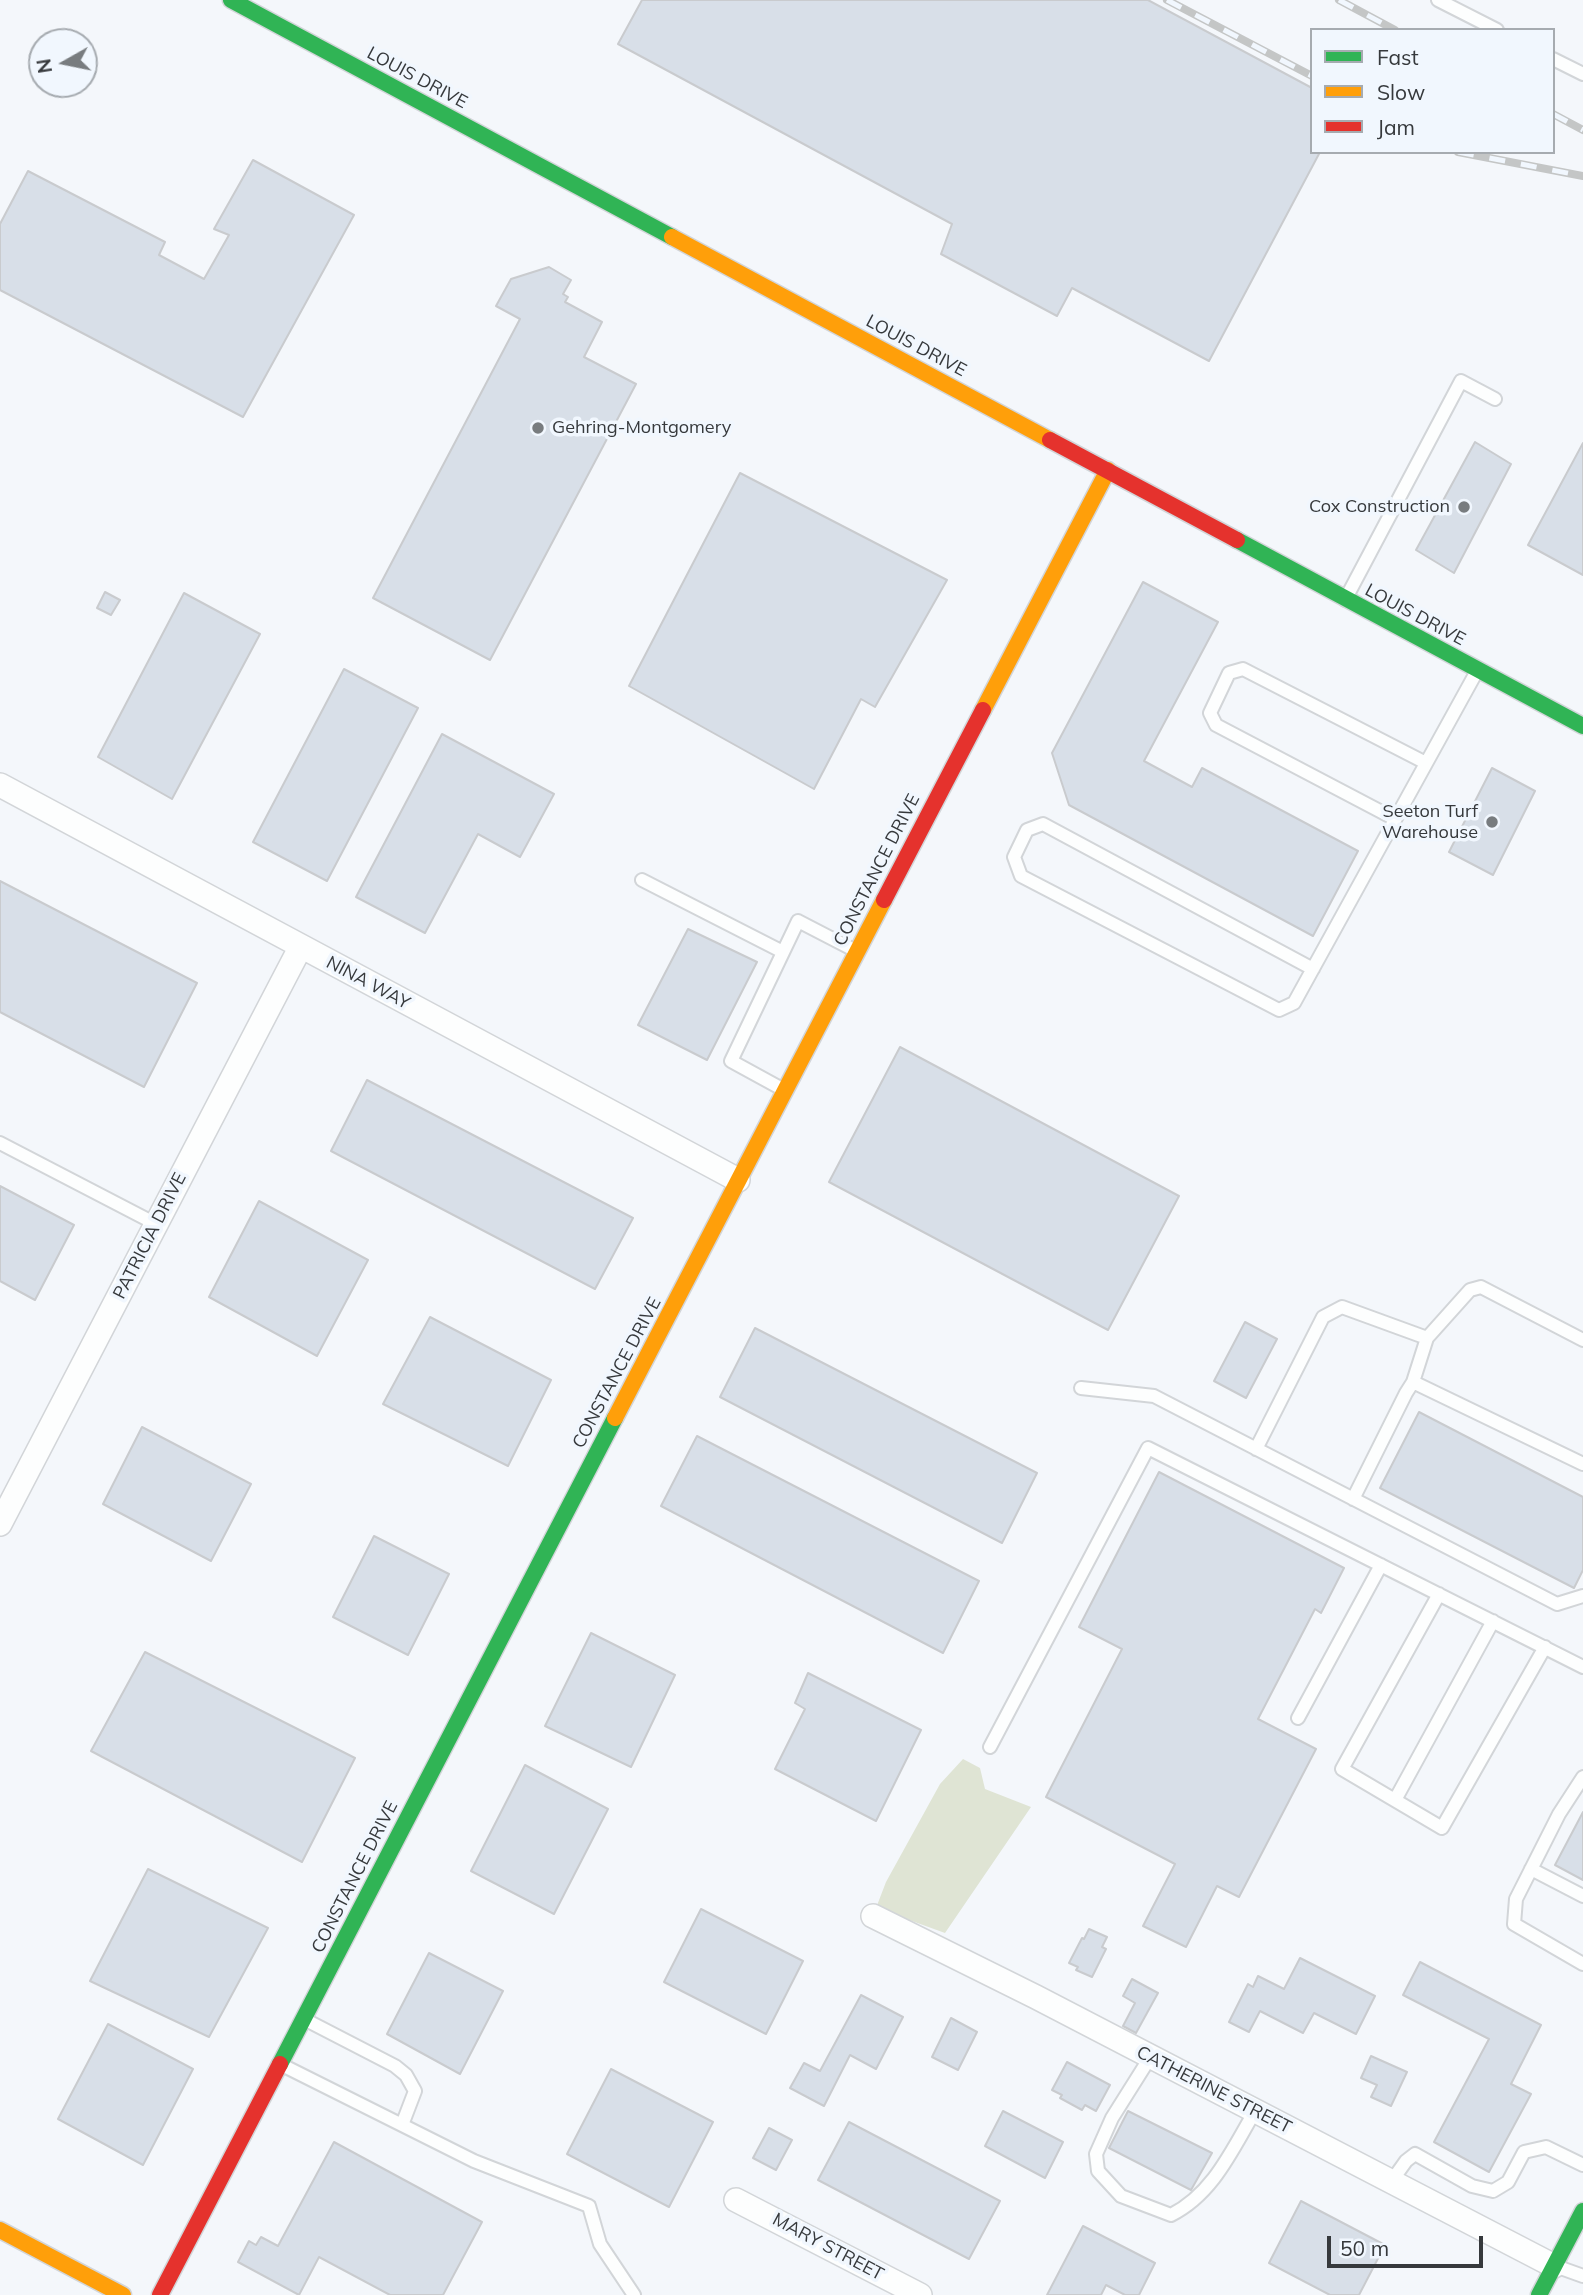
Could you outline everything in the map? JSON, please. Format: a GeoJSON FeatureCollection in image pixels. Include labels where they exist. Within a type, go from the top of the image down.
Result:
{"type":"FeatureCollection","features":[{"type":"Feature","properties":{"kind":"street","name":"LOUIS DRIVE"},"geometry":{"type":"LineString","coordinates":[[231,0],[1583,726]]}},
{"type":"Feature","properties":{"kind":"street","name":"CONSTANCE DRIVE"},"geometry":{"type":"LineString","coordinates":[[160,2295],[1108,470]]}},
{"type":"Feature","properties":{"kind":"street","name":"NINA WAY"},"geometry":{"type":"LineString","coordinates":[[0,785],[300,948],[738,1180]]}},
{"type":"Feature","properties":{"kind":"street","name":"PATRICIA DRIVE"},"geometry":{"type":"LineString","coordinates":[[0,1524],[300,948]]}},
{"type":"Feature","properties":{"kind":"street","name":"CATHERINE STREET"},"geometry":{"type":"LineString","coordinates":[[873,1916],[1150,2056],[1554,2266]]}},
{"type":"Feature","properties":{"kind":"street","name":"MARY STREET"},"geometry":{"type":"LineString","coordinates":[[736,2200],[920,2295]]}},
{"type":"Feature","properties":{"kind":"street"},"geometry":{"type":"LineString","coordinates":[[1539,2295],[1583,2211]]}},
{"type":"Feature","properties":{"kind":"street"},"geometry":{"type":"LineString","coordinates":[[0,2230],[123,2295]]}},
{"type":"Feature","properties":{"kind":"lane"},"geometry":{"type":"LineString","coordinates":[[1438,0],[1493,28]]}},
{"type":"Feature","properties":{"kind":"lane"},"geometry":{"type":"LineString","coordinates":[[1555,60],[1583,74]]}},
{"type":"Feature","properties":{"kind":"lane"},"geometry":{"type":"LineString","coordinates":[[1345,600],[1461,381],[1495,398]]}},
{"type":"Feature","properties":{"kind":"lane"},"geometry":{"type":"LineString","coordinates":[[1395,819],[1216,726],[1210,713],[1229,673],[1243,668],[1426,763]]}},
{"type":"Feature","properties":{"kind":"lane"},"geometry":{"type":"LineString","coordinates":[[1312,969],[1043,824],[1027,830],[1014,857],[1021,876],[1279,1010],[1294,1003],[1477,670]]}},
{"type":"Feature","properties":{"kind":"lane"},"geometry":{"type":"LineString","coordinates":[[642,880],[783,952]]}},
{"type":"Feature","properties":{"kind":"lane"},"geometry":{"type":"LineString","coordinates":[[784,1090],[731,1061],[798,921],[857,951]]}},
{"type":"Feature","properties":{"kind":"lane"},"geometry":{"type":"LineString","coordinates":[[0,1143],[156,1224]]}},
{"type":"Feature","properties":{"kind":"lane"},"geometry":{"type":"LineString","coordinates":[[1353,1499],[1413,1382],[1427,1338],[1470,1290],[1480,1287],[1583,1340]]}},
{"type":"Feature","properties":{"kind":"lane"},"geometry":{"type":"LineString","coordinates":[[1256,1448],[1323,1317],[1342,1307],[1427,1338]]}},
{"type":"Feature","properties":{"kind":"lane"},"geometry":{"type":"LineString","coordinates":[[1413,1382],[1583,1464]]}},
{"type":"Feature","properties":{"kind":"lane"},"geometry":{"type":"LineString","coordinates":[[1081,1388],[1154,1396],[1557,1604],[1583,1596]]}},
{"type":"Feature","properties":{"kind":"lane"},"geometry":{"type":"LineString","coordinates":[[990,1747],[1149,1448],[1583,1667]]}},
{"type":"Feature","properties":{"kind":"lane"},"geometry":{"type":"LineString","coordinates":[[1298,1718],[1381,1565]]}},
{"type":"Feature","properties":{"kind":"lane"},"geometry":{"type":"LineString","coordinates":[[1439,1594],[1342,1769],[1442,1828],[1545,1647]]}},
{"type":"Feature","properties":{"kind":"lane"},"geometry":{"type":"LineString","coordinates":[[1395,1800],[1493,1621]]}},
{"type":"Feature","properties":{"kind":"lane"},"geometry":{"type":"LineString","coordinates":[[1583,1777],[1559,1814],[1516,1899],[1514,1924],[1583,1964]]}},
{"type":"Feature","properties":{"kind":"lane"},"geometry":{"type":"LineString","coordinates":[[1531,1869],[1583,1896]]}},
{"type":"Feature","properties":{"kind":"lane"},"geometry":{"type":"LineString","coordinates":[[304,2018],[395,2066],[405,2075],[415,2091],[402,2125]]}},
{"type":"Feature","properties":{"kind":"lane"},"geometry":{"type":"LineString","coordinates":[[1150,2056],[1112,2118],[1096,2154],[1098,2171],[1121,2196],[1171,2215],[1189,2206],[1209,2187],[1255,2111]]}},
{"type":"Feature","properties":{"kind":"lane"},"geometry":{"type":"LineString","coordinates":[[280,2064],[474,2161],[589,2206],[600,2244],[634,2295]]}},
{"type":"Feature","properties":{"kind":"lane"},"geometry":{"type":"LineString","coordinates":[[1391,2182],[1406,2161],[1415,2154],[1472,2186],[1493,2191],[1508,2182],[1524,2152],[1546,2147],[1583,2165]]}},
{"type":"Feature","properties":{"kind":"lane"},"geometry":{"type":"LineString","coordinates":[[1554,2266],[1583,2276]]}},
{"type":"Feature","properties":{"kind":"green space"},"geometry":{"type":"Polygon","coordinates":[[[963,1759],[980,1768],[985,1789],[1031,1807],[945,1933],[876,1908],[886,1882],[940,1784],[963,1759]]]}},
{"type":"Feature","properties":{"kind":"building"},"geometry":{"type":"Polygon","coordinates":[[[642,0],[1148,0],[1310,87],[1310,154],[1319,154],[1209,361],[1072,288],[1057,316],[941,254],[952,224],[618,44],[642,0]]]}},
{"type":"Feature","properties":{"kind":"building"},"geometry":{"type":"Polygon","coordinates":[[[253,160],[354,215],[243,417],[0,290],[0,224],[28,171],[165,242],[159,255],[204,279],[229,235],[214,229],[253,160]]]}},
{"type":"Feature","properties":{"kind":"building","name":"Gehring-Montgomery"},"geometry":{"type":"Polygon","coordinates":[[[549,267],[571,280],[563,294],[568,297],[565,302],[602,322],[584,357],[636,384],[490,660],[373,598],[520,319],[496,306],[511,279],[549,267]]]}},
{"type":"Feature","properties":{"kind":"building","name":"Cox Construction"},"geometry":{"type":"Polygon","coordinates":[[[1475,442],[1511,464],[1454,573],[1416,550],[1475,442]]]}},
{"type":"Feature","properties":{"kind":"building"},"geometry":{"type":"Polygon","coordinates":[[[1583,443],[1583,575],[1528,545],[1583,443]]]}},
{"type":"Feature","properties":{"kind":"building"},"geometry":{"type":"Polygon","coordinates":[[[740,473],[947,580],[875,707],[861,699],[814,789],[629,686],[740,473]]]}},
{"type":"Feature","properties":{"kind":"building"},"geometry":{"type":"Polygon","coordinates":[[[1143,582],[1218,622],[1144,761],[1192,787],[1202,768],[1358,851],[1313,936],[1069,805],[1052,753],[1143,582]]]}},
{"type":"Feature","properties":{"kind":"building"},"geometry":{"type":"Polygon","coordinates":[[[105,592],[120,600],[111,615],[97,608],[105,592]]]}},
{"type":"Feature","properties":{"kind":"building"},"geometry":{"type":"Polygon","coordinates":[[[184,593],[260,634],[172,799],[98,757],[184,593]]]}},
{"type":"Feature","properties":{"kind":"building"},"geometry":{"type":"Polygon","coordinates":[[[344,669],[418,708],[327,881],[253,842],[344,669]]]}},
{"type":"Feature","properties":{"kind":"building"},"geometry":{"type":"Polygon","coordinates":[[[442,734],[554,794],[520,857],[478,834],[425,933],[356,897],[442,734]]]}},
{"type":"Feature","properties":{"kind":"building","name":"Seeton Turf Warehouse"},"geometry":{"type":"Polygon","coordinates":[[[1492,768],[1535,791],[1493,875],[1449,852],[1492,768]]]}},
{"type":"Feature","properties":{"kind":"building"},"geometry":{"type":"Polygon","coordinates":[[[0,881],[197,983],[144,1087],[0,1012],[0,881]]]}},
{"type":"Feature","properties":{"kind":"building"},"geometry":{"type":"Polygon","coordinates":[[[688,929],[757,962],[707,1060],[638,1025],[688,929]]]}},
{"type":"Feature","properties":{"kind":"building"},"geometry":{"type":"Polygon","coordinates":[[[900,1047],[1179,1196],[1108,1330],[829,1182],[900,1047]]]}},
{"type":"Feature","properties":{"kind":"building"},"geometry":{"type":"Polygon","coordinates":[[[367,1080],[633,1218],[595,1289],[331,1151],[367,1080]]]}},
{"type":"Feature","properties":{"kind":"building"},"geometry":{"type":"Polygon","coordinates":[[[0,1186],[74,1225],[35,1300],[0,1281],[0,1186]]]}},
{"type":"Feature","properties":{"kind":"building"},"geometry":{"type":"Polygon","coordinates":[[[259,1201],[368,1260],[317,1356],[209,1297],[259,1201]]]}},
{"type":"Feature","properties":{"kind":"building"},"geometry":{"type":"Polygon","coordinates":[[[430,1317],[551,1380],[508,1466],[383,1404],[430,1317]]]}},
{"type":"Feature","properties":{"kind":"building"},"geometry":{"type":"Polygon","coordinates":[[[1245,1322],[1277,1339],[1246,1398],[1214,1381],[1245,1322]]]}},
{"type":"Feature","properties":{"kind":"building"},"geometry":{"type":"Polygon","coordinates":[[[755,1328],[1037,1473],[1002,1543],[720,1397],[755,1328]]]}},
{"type":"Feature","properties":{"kind":"building"},"geometry":{"type":"Polygon","coordinates":[[[1419,1412],[1583,1497],[1583,1570],[1574,1588],[1380,1488],[1419,1412]]]}},
{"type":"Feature","properties":{"kind":"building"},"geometry":{"type":"Polygon","coordinates":[[[142,1427],[251,1484],[211,1561],[103,1504],[142,1427]]]}},
{"type":"Feature","properties":{"kind":"building"},"geometry":{"type":"Polygon","coordinates":[[[697,1436],[979,1581],[943,1653],[661,1506],[697,1436]]]}},
{"type":"Feature","properties":{"kind":"building"},"geometry":{"type":"Polygon","coordinates":[[[1159,1472],[1344,1568],[1321,1613],[1315,1609],[1258,1719],[1316,1749],[1239,1897],[1217,1886],[1186,1947],[1143,1926],[1175,1864],[1046,1797],[1122,1649],[1079,1627],[1159,1472]]]}},
{"type":"Feature","properties":{"kind":"building"},"geometry":{"type":"Polygon","coordinates":[[[374,1536],[449,1574],[408,1655],[333,1617],[374,1536]]]}},
{"type":"Feature","properties":{"kind":"building"},"geometry":{"type":"Polygon","coordinates":[[[591,1633],[675,1675],[631,1767],[545,1726],[591,1633]]]}},
{"type":"Feature","properties":{"kind":"building"},"geometry":{"type":"Polygon","coordinates":[[[145,1652],[355,1758],[302,1862],[91,1751],[145,1652]]]}},
{"type":"Feature","properties":{"kind":"building"},"geometry":{"type":"Polygon","coordinates":[[[808,1673],[921,1730],[876,1821],[775,1769],[805,1709],[795,1703],[808,1673]]]}},
{"type":"Feature","properties":{"kind":"building"},"geometry":{"type":"Polygon","coordinates":[[[525,1765],[608,1809],[554,1914],[471,1871],[525,1765]]]}},
{"type":"Feature","properties":{"kind":"building"},"geometry":{"type":"Polygon","coordinates":[[[1583,1812],[1583,1880],[1555,1865],[1583,1812]]]}},
{"type":"Feature","properties":{"kind":"building"},"geometry":{"type":"Polygon","coordinates":[[[148,1869],[268,1928],[209,2037],[90,1981],[148,1869]]]}},
{"type":"Feature","properties":{"kind":"building"},"geometry":{"type":"Polygon","coordinates":[[[701,1909],[803,1961],[766,2034],[664,1982],[701,1909]]]}},
{"type":"Feature","properties":{"kind":"building"},"geometry":{"type":"Polygon","coordinates":[[[1089,1929],[1107,1937],[1102,1947],[1106,1949],[1092,1977],[1076,1970],[1078,1967],[1069,1963],[1089,1929]]]}},
{"type":"Feature","properties":{"kind":"building"},"geometry":{"type":"Polygon","coordinates":[[[429,1953],[503,1991],[460,2074],[387,2034],[429,1953]]]}},
{"type":"Feature","properties":{"kind":"building"},"geometry":{"type":"Polygon","coordinates":[[[1300,1958],[1375,1996],[1356,2034],[1314,2013],[1303,2033],[1260,2011],[1249,2032],[1229,2022],[1248,1984],[1253,1987],[1258,1976],[1284,1989],[1300,1958]]]}},
{"type":"Feature","properties":{"kind":"building"},"geometry":{"type":"Polygon","coordinates":[[[1420,1962],[1541,2025],[1511,2084],[1531,2094],[1489,2172],[1434,2142],[1489,2039],[1403,1995],[1420,1962]]]}},
{"type":"Feature","properties":{"kind":"building"},"geometry":{"type":"Polygon","coordinates":[[[1132,1979],[1158,1993],[1136,2033],[1123,2026],[1135,2003],[1123,1996],[1132,1979]]]}},
{"type":"Feature","properties":{"kind":"building"},"geometry":{"type":"Polygon","coordinates":[[[861,1995],[903,2017],[876,2069],[850,2055],[824,2106],[790,2088],[804,2063],[820,2071],[861,1995]]]}},
{"type":"Feature","properties":{"kind":"building"},"geometry":{"type":"Polygon","coordinates":[[[951,2018],[977,2032],[958,2070],[932,2057],[951,2018]]]}},
{"type":"Feature","properties":{"kind":"building"},"geometry":{"type":"Polygon","coordinates":[[[108,2024],[193,2069],[143,2165],[58,2119],[108,2024]]]}},
{"type":"Feature","properties":{"kind":"building"},"geometry":{"type":"Polygon","coordinates":[[[1371,2056],[1407,2072],[1391,2106],[1371,2097],[1377,2085],[1361,2078],[1371,2056]]]}},
{"type":"Feature","properties":{"kind":"building"},"geometry":{"type":"Polygon","coordinates":[[[1067,2062],[1110,2085],[1096,2111],[1085,2105],[1082,2110],[1060,2098],[1062,2095],[1052,2090],[1067,2062]]]}},
{"type":"Feature","properties":{"kind":"building"},"geometry":{"type":"Polygon","coordinates":[[[611,2069],[713,2122],[669,2207],[567,2154],[611,2069]]]}},
{"type":"Feature","properties":{"kind":"building"},"geometry":{"type":"Polygon","coordinates":[[[1003,2111],[1063,2142],[1045,2178],[985,2146],[1003,2111]]]}},
{"type":"Feature","properties":{"kind":"building"},"geometry":{"type":"Polygon","coordinates":[[[1128,2111],[1212,2153],[1191,2190],[1109,2148],[1128,2111]]]}},
{"type":"Feature","properties":{"kind":"building"},"geometry":{"type":"Polygon","coordinates":[[[849,2122],[1000,2201],[969,2259],[818,2180],[849,2122]]]}},
{"type":"Feature","properties":{"kind":"building"},"geometry":{"type":"Polygon","coordinates":[[[769,2128],[792,2140],[776,2170],[753,2158],[769,2128]]]}},
{"type":"Feature","properties":{"kind":"building"},"geometry":{"type":"Polygon","coordinates":[[[334,2142],[482,2222],[443,2295],[390,2295],[319,2257],[299,2295],[238,2262],[249,2241],[256,2245],[261,2237],[278,2246],[334,2142]]]}},
{"type":"Feature","properties":{"kind":"building"},"geometry":{"type":"Polygon","coordinates":[[[1301,2201],[1385,2245],[1359,2295],[1330,2295],[1269,2263],[1301,2201]]]}},
{"type":"Feature","properties":{"kind":"building"},"geometry":{"type":"Polygon","coordinates":[[[1083,2226],[1155,2263],[1139,2295],[1125,2295],[1106,2285],[1101,2295],[1047,2295],[1083,2226]]]}},
{"type":"Feature","properties":{"kind":"railway"},"geometry":{"type":"LineString","coordinates":[[1167,0],[1310,75]]}},
{"type":"Feature","properties":{"kind":"railway"},"geometry":{"type":"LineString","coordinates":[[1339,0],[1391,28]]}},
{"type":"Feature","properties":{"kind":"railway"},"geometry":{"type":"LineString","coordinates":[[1555,115],[1583,130]]}},
{"type":"Feature","properties":{"kind":"railway"},"geometry":{"type":"LineString","coordinates":[[1468,154],[1583,176]]}},
{"type":"Feature","properties":{"kind":"traffic: fast"},"geometry":{"type":"LineString","coordinates":[[231,0],[672,237]]}},
{"type":"Feature","properties":{"kind":"traffic: fast"},"geometry":{"type":"LineString","coordinates":[[1237,540],[1583,726]]}},
{"type":"Feature","properties":{"kind":"traffic: fast"},"geometry":{"type":"LineString","coordinates":[[280,2064],[615,1418]]}},
{"type":"Feature","properties":{"kind":"traffic: fast"},"geometry":{"type":"LineString","coordinates":[[1539,2295],[1583,2211]]}},
{"type":"Feature","properties":{"kind":"traffic: slow"},"geometry":{"type":"LineString","coordinates":[[672,237],[1050,440]]}},
{"type":"Feature","properties":{"kind":"traffic: slow"},"geometry":{"type":"LineString","coordinates":[[983,710],[1108,470]]}},
{"type":"Feature","properties":{"kind":"traffic: slow"},"geometry":{"type":"LineString","coordinates":[[615,1418],[884,900]]}},
{"type":"Feature","properties":{"kind":"traffic: slow"},"geometry":{"type":"LineString","coordinates":[[0,2230],[123,2295]]}},
{"type":"Feature","properties":{"kind":"traffic: jam"},"geometry":{"type":"LineString","coordinates":[[1050,440],[1237,540]]}},
{"type":"Feature","properties":{"kind":"traffic: jam"},"geometry":{"type":"LineString","coordinates":[[884,900],[983,710]]}},
{"type":"Feature","properties":{"kind":"traffic: jam"},"geometry":{"type":"LineString","coordinates":[[160,2295],[280,2064]]}},
{"type":"Feature","properties":{"kind":"place","name":"Gehring-Montgomery"},"geometry":{"type":"Point","coordinates":[538,428]}},
{"type":"Feature","properties":{"kind":"place","name":"Cox Construction"},"geometry":{"type":"Point","coordinates":[1464,507]}},
{"type":"Feature","properties":{"kind":"place","name":"Seeton Turf Warehouse"},"geometry":{"type":"Point","coordinates":[1492,822]}}]}
